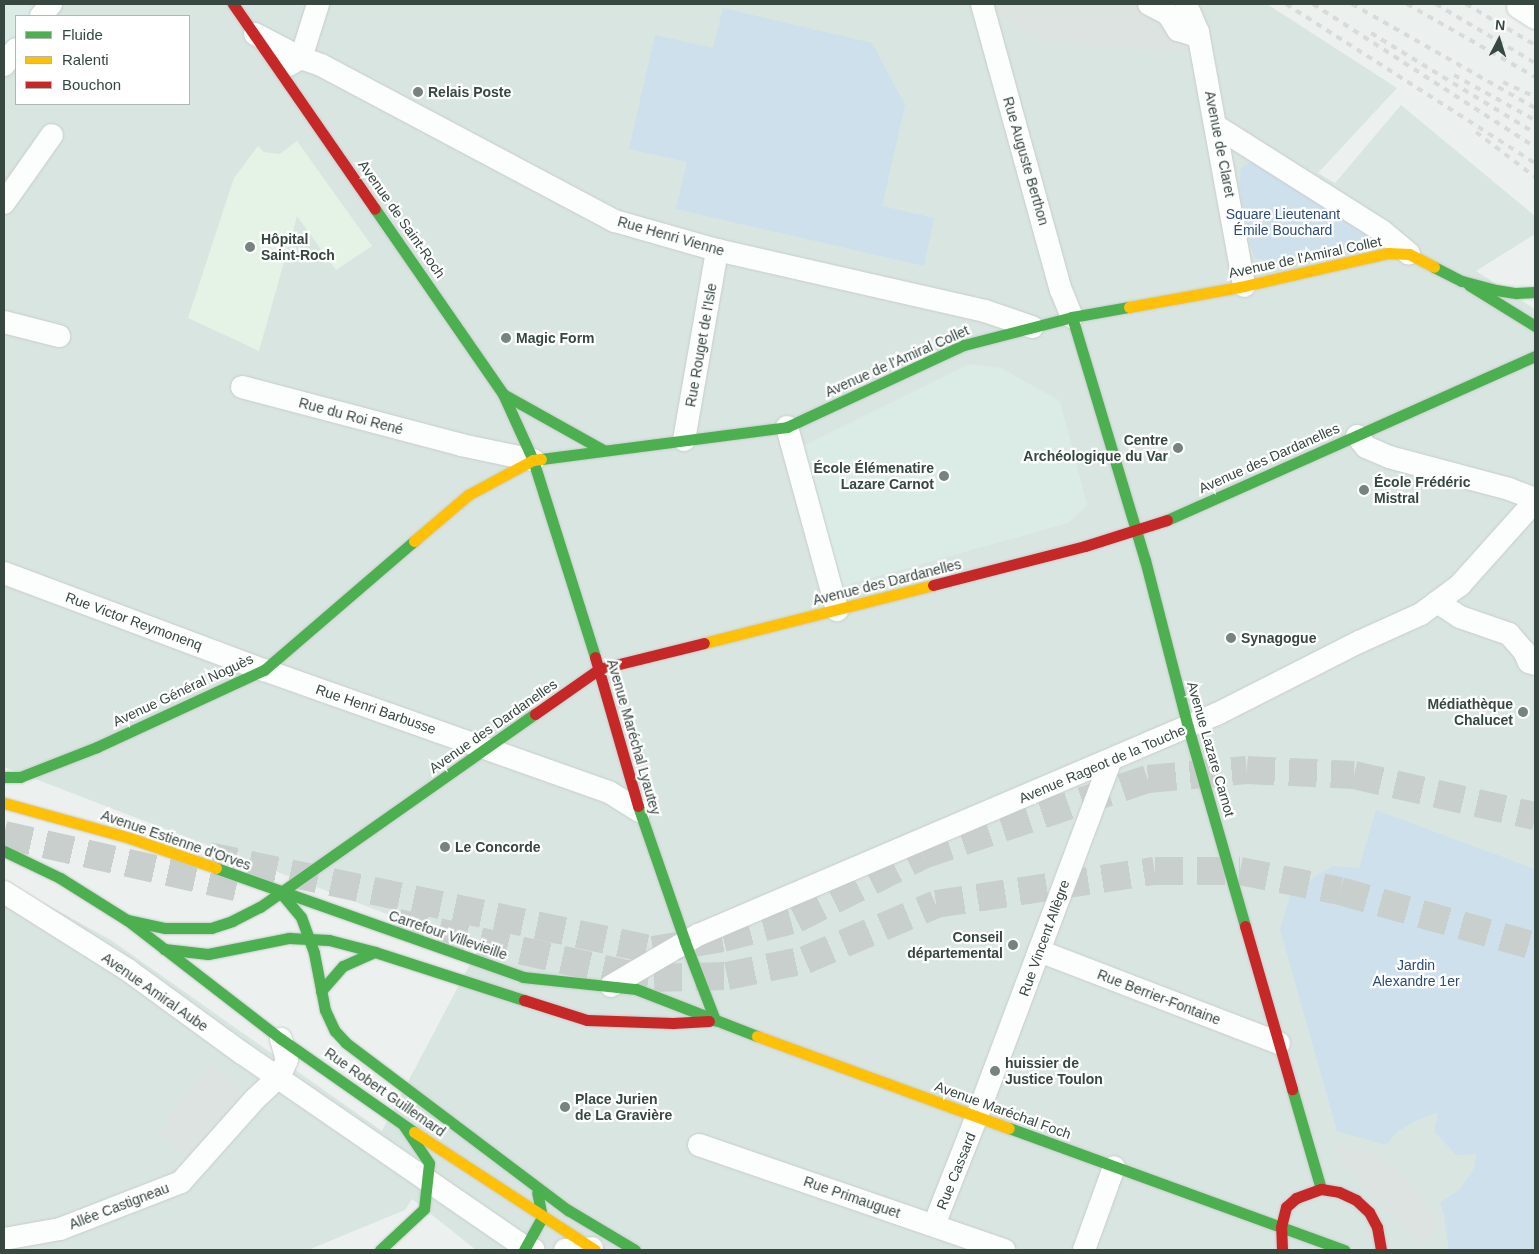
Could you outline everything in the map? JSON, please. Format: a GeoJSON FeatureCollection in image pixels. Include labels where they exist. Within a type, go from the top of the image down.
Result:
{"type":"FeatureCollection","features":[{"type":"Feature","properties":{"kind":"main road","name":"Avenue de Saint-Roch"},"geometry":{"type":"LineString","coordinates":[[232,4],[255,34],[503,394],[533,460]]}},
{"type":"Feature","properties":{"kind":"main road","name":"Avenue de l'Amiral Collet"},"geometry":{"type":"LineString","coordinates":[[533,460],[787,427],[964,345],[1072,317],[1244,286],[1370,256],[1388,253],[1409,254]]}},
{"type":"Feature","properties":{"kind":"main road"},"geometry":{"type":"LineString","coordinates":[[1409,254],[1462,280],[1535,326]]}},
{"type":"Feature","properties":{"kind":"main road"},"geometry":{"type":"LineString","coordinates":[[1462,280],[1496,290],[1516,293],[1535,292]]}},
{"type":"Feature","properties":{"kind":"main road","name":"Avenue Lazare Carnot"},"geometry":{"type":"LineString","coordinates":[[1072,317],[1136,530],[1188,727],[1321,1189]]}},
{"type":"Feature","properties":{"kind":"main road","name":"Avenue des Dardanelles"},"geometry":{"type":"LineString","coordinates":[[280,892],[599,669],[1085,546],[1164,521],[1535,356]]}},
{"type":"Feature","properties":{"kind":"main road"},"geometry":{"type":"LineString","coordinates":[[503,394],[603,450]]}},
{"type":"Feature","properties":{"kind":"main road","name":"Avenue Général Noguès"},"geometry":{"type":"LineString","coordinates":[[4,777],[20,776],[97,747],[264,670],[468,495],[533,460]]}},
{"type":"Feature","properties":{"kind":"main road","name":"Avenue Maréchal Lyautey"},"geometry":{"type":"LineString","coordinates":[[533,460],[599,669],[640,811],[685,942],[715,1020]]}},
{"type":"Feature","properties":{"kind":"main road","name":"Avenue Estienne d'Orves"},"geometry":{"type":"LineString","coordinates":[[4,803],[130,838],[280,892]]}},
{"type":"Feature","properties":{"kind":"main road"},"geometry":{"type":"LineString","coordinates":[[91,815],[130,838]]}},
{"type":"Feature","properties":{"kind":"main road"},"geometry":{"type":"LineString","coordinates":[[4,851],[60,878],[127,920],[164,949],[208,954],[281,940],[310,938],[351,944],[587,1020],[674,1023],[715,1020]]}},
{"type":"Feature","properties":{"kind":"main road"},"geometry":{"type":"LineString","coordinates":[[127,920],[165,928],[211,928],[232,921],[260,907],[280,892],[301,917],[310,938]]}},
{"type":"Feature","properties":{"kind":"main road","name":"Carrefour Villevieille"},"geometry":{"type":"LineString","coordinates":[[280,892],[522,977],[636,989],[715,1020]]}},
{"type":"Feature","properties":{"kind":"main road","name":"Rue Robert Guillemard"},"geometry":{"type":"LineString","coordinates":[[310,938],[325,1010],[335,1030],[346,1042],[568,1210],[635,1250]]}},
{"type":"Feature","properties":{"kind":"main road","name":"Rue Robert Guillemard"},"geometry":{"type":"LineString","coordinates":[[164,949],[281,1039],[403,1125],[593,1249]]}},
{"type":"Feature","properties":{"kind":"main road"},"geometry":{"type":"LineString","coordinates":[[321,991],[343,966],[375,952]]}},
{"type":"Feature","properties":{"kind":"main road","name":"Avenue Maréchal Foch"},"geometry":{"type":"LineString","coordinates":[[715,1020],[1344,1250]]}},
{"type":"Feature","properties":{"kind":"main road"},"geometry":{"type":"LineString","coordinates":[[380,1250],[424,1209],[429,1164],[403,1125]]}},
{"type":"Feature","properties":{"kind":"main road"},"geometry":{"type":"LineString","coordinates":[[528,1249],[542,1217],[536,1185]]}},
{"type":"Feature","properties":{"kind":"main road"},"geometry":{"type":"LineString","coordinates":[[1282,1250],[1281,1227],[1286,1207],[1296,1198],[1321,1189],[1339,1192],[1356,1200],[1369,1212],[1377,1227],[1381,1250]]}},
{"type":"Feature","properties":{"kind":"street"},"geometry":{"type":"LineString","coordinates":[[42,15],[51,4]]}},
{"type":"Feature","properties":{"kind":"street"},"geometry":{"type":"LineString","coordinates":[[280,70],[301,58],[318,4]]}},
{"type":"Feature","properties":{"kind":"street","name":"Rue Auguste Berthon"},"geometry":{"type":"LineString","coordinates":[[982,4],[1061,290],[1072,317]]}},
{"type":"Feature","properties":{"kind":"street"},"geometry":{"type":"LineString","coordinates":[[1149,4],[1168,14],[1178,30],[1191,34],[1198,32]]}},
{"type":"Feature","properties":{"kind":"street","name":"Avenue de Claret"},"geometry":{"type":"LineString","coordinates":[[1186,4],[1198,32],[1244,286]]}},
{"type":"Feature","properties":{"kind":"street","name":"Rue Henri Vienne"},"geometry":{"type":"LineString","coordinates":[[255,34],[301,58],[321,65],[615,221],[717,250],[979,309],[1032,327]]}},
{"type":"Feature","properties":{"kind":"street"},"geometry":{"type":"LineString","coordinates":[[4,65],[15,50]]}},
{"type":"Feature","properties":{"kind":"street"},"geometry":{"type":"LineString","coordinates":[[1216,126],[1382,231],[1409,254]]}},
{"type":"Feature","properties":{"kind":"street"},"geometry":{"type":"LineString","coordinates":[[4,203],[52,135]]}},
{"type":"Feature","properties":{"kind":"street","name":"Rue Rouget de l'Isle"},"geometry":{"type":"LineString","coordinates":[[684,440],[717,250]]}},
{"type":"Feature","properties":{"kind":"street"},"geometry":{"type":"LineString","coordinates":[[4,322],[59,336]]}},
{"type":"Feature","properties":{"kind":"street","name":"Rue du Roi René"},"geometry":{"type":"LineString","coordinates":[[242,387],[461,445],[533,460]]}},
{"type":"Feature","properties":{"kind":"street"},"geometry":{"type":"LineString","coordinates":[[787,427],[837,610]]}},
{"type":"Feature","properties":{"kind":"street"},"geometry":{"type":"LineString","coordinates":[[1357,436],[1366,447],[1389,457],[1510,489],[1535,500]]}},
{"type":"Feature","properties":{"kind":"street","name":"Avenue Rageot de la Touche"},"geometry":{"type":"LineString","coordinates":[[611,986],[685,942],[1188,727],[1359,642],[1421,614],[1460,585],[1535,500]]}},
{"type":"Feature","properties":{"kind":"street","name":"Rue Victor Reymonenq"},"geometry":{"type":"LineString","coordinates":[[4,573],[264,670]]}},
{"type":"Feature","properties":{"kind":"street"},"geometry":{"type":"LineString","coordinates":[[1437,602],[1460,617],[1510,634],[1524,651],[1529,662],[1535,664]]}},
{"type":"Feature","properties":{"kind":"street","name":"Rue Henri Barbusse"},"geometry":{"type":"LineString","coordinates":[[264,670],[608,792],[640,811]]}},
{"type":"Feature","properties":{"kind":"street","name":"Rue Vincent Allègre"},"geometry":{"type":"LineString","coordinates":[[977,1116],[1111,760]]}},
{"type":"Feature","properties":{"kind":"street","name":"Avenue Amiral Aube"},"geometry":{"type":"LineString","coordinates":[[4,892],[128,970],[179,1009],[279,1077]]}},
{"type":"Feature","properties":{"kind":"street","name":"Rue Berrier-Fontaine"},"geometry":{"type":"LineString","coordinates":[[1039,951],[1279,1043]]}},
{"type":"Feature","properties":{"kind":"street"},"geometry":{"type":"LineString","coordinates":[[281,1039],[287,1060],[279,1077],[528,1249]]}},
{"type":"Feature","properties":{"kind":"street","name":"Allée Castigneau"},"geometry":{"type":"LineString","coordinates":[[4,1239],[60,1229],[181,1182],[255,1098],[279,1077]]}},
{"type":"Feature","properties":{"kind":"street","name":"Rue Cassard"},"geometry":{"type":"LineString","coordinates":[[934,1225],[977,1116]]}},
{"type":"Feature","properties":{"kind":"street","name":"Rue Primauguet"},"geometry":{"type":"LineString","coordinates":[[699,1145],[1004,1250]]}},
{"type":"Feature","properties":{"kind":"street"},"geometry":{"type":"LineString","coordinates":[[1084,1250],[1114,1167]]}},
{"type":"Feature","properties":{"kind":"street"},"geometry":{"type":"LineString","coordinates":[[564,1250],[593,1249]]}},
{"type":"Feature","properties":{"kind":"shaded area"},"geometry":{"type":"Polygon","coordinates":[[[4,4],[1267,4],[1397,88],[1318,173],[1335,183],[1401,105],[1535,216],[1535,234],[1476,271],[1535,309],[1535,1250],[476,1250],[412,1199],[405,1210],[308,1250],[4,1250],[4,881],[111,940],[382,1131],[478,949],[4,767],[4,4]]]}},
{"type":"Feature","properties":{"kind":"shaded area"},"geometry":{"type":"Polygon","coordinates":[[[4,4],[40,4],[33,15],[15,15],[15,36],[4,53],[4,4]]]}},
{"type":"Feature","properties":{"kind":"shaded area"},"geometry":{"type":"Polygon","coordinates":[[[982,4],[1163,4],[1182,14],[1191,52],[1050,44],[1001,18],[982,4]]]}},
{"type":"Feature","properties":{"kind":"shaded area","name":"Hôpital Saint-Roch"},"geometry":{"type":"Polygon","coordinates":[[[297,141],[372,246],[336,270],[297,216],[259,351],[188,318],[234,178],[258,146],[264,152],[280,154],[297,141]]]}},
{"type":"Feature","properties":{"kind":"shaded area","name":"École Élémenatire Lazare Carnot"},"geometry":{"type":"Polygon","coordinates":[[[969,364],[1001,368],[1060,401],[1087,505],[1068,523],[838,587],[801,447],[969,364]]]}},
{"type":"Feature","properties":{"kind":"shaded area"},"geometry":{"type":"Polygon","coordinates":[[[208,1063],[244,1090],[192,1156],[157,1135],[208,1063]]]}},
{"type":"Feature","properties":{"kind":"shaded area"},"geometry":{"type":"Polygon","coordinates":[[[1335,1144],[1347,1145],[1371,1152],[1402,1170],[1416,1185],[1436,1220],[1432,1234],[1423,1245],[1403,1227],[1383,1202],[1343,1165],[1335,1144]]]}},
{"type":"Feature","properties":{"kind":"green space"},"geometry":{"type":"Polygon","coordinates":[[[723,8],[872,43],[905,105],[882,206],[934,218],[924,266],[676,209],[687,162],[629,149],[655,35],[713,48],[723,8]]]}},
{"type":"Feature","properties":{"kind":"green space","name":"Square Lieutenant Émile Bouchard"},"geometry":{"type":"Polygon","coordinates":[[[1250,162],[1258,163],[1372,236],[1372,240],[1269,261],[1255,258],[1250,244],[1239,186],[1241,168],[1250,162]]]}},
{"type":"Feature","properties":{"kind":"green space","name":"Jardin Alexandre 1er"},"geometry":{"type":"Polygon","coordinates":[[[1376,810],[1535,869],[1535,1250],[1449,1250],[1444,1215],[1440,1203],[1460,1189],[1474,1169],[1476,1154],[1456,1155],[1434,1131],[1438,1112],[1417,1120],[1397,1132],[1386,1145],[1337,1131],[1280,929],[1291,893],[1332,866],[1359,868],[1376,810]]]}},
{"type":"Feature","properties":{"kind":"tunnel"},"geometry":{"type":"LineString","coordinates":[[208,856],[653,950],[723,938],[796,919],[923,855],[1148,779],[1247,770],[1354,775],[1535,816]]}},
{"type":"Feature","properties":{"kind":"tunnel"},"geometry":{"type":"LineString","coordinates":[[4,835],[249,890]]}},
{"type":"Feature","properties":{"kind":"tunnel"},"geometry":{"type":"LineString","coordinates":[[398,923],[621,973],[654,978],[727,976],[805,960],[936,904],[1155,871],[1240,871],[1340,891],[1535,946]]}},
{"type":"Feature","properties":{"kind":"railway"},"geometry":{"type":"LineString","coordinates":[[1286,4],[1535,163]]}},
{"type":"Feature","properties":{"kind":"railway"},"geometry":{"type":"LineString","coordinates":[[1313,4],[1535,147]]}},
{"type":"Feature","properties":{"kind":"railway"},"geometry":{"type":"LineString","coordinates":[[1352,4],[1535,108]]}},
{"type":"Feature","properties":{"kind":"railway"},"geometry":{"type":"LineString","coordinates":[[1407,4],[1535,77]]}},
{"type":"Feature","properties":{"kind":"railway"},"geometry":{"type":"LineString","coordinates":[[1436,4],[1535,63]]}},
{"type":"Feature","properties":{"kind":"railway"},"geometry":{"type":"LineString","coordinates":[[1466,4],[1535,45]]}},
{"type":"Feature","properties":{"kind":"railway"},"geometry":{"type":"LineString","coordinates":[[1371,33],[1535,133]]}},
{"type":"Feature","properties":{"kind":"railway"},"geometry":{"type":"LineString","coordinates":[[1454,75],[1535,120]]}},
{"type":"Feature","properties":{"kind":"railway"},"geometry":{"type":"LineString","coordinates":[[1503,82],[1535,97]]}},
{"type":"Feature","properties":{"kind":"railway"},"geometry":{"type":"LineString","coordinates":[[1476,132],[1535,177]]}},
{"type":"Feature","properties":{"kind":"traffic: fast"},"geometry":{"type":"LineString","coordinates":[[375,209],[503,394],[533,460],[595,657]]}},
{"type":"Feature","properties":{"kind":"traffic: fast"},"geometry":{"type":"LineString","coordinates":[[1434,267],[1462,281],[1496,290],[1516,293],[1535,292]]}},
{"type":"Feature","properties":{"kind":"traffic: fast"},"geometry":{"type":"LineString","coordinates":[[1469,285],[1535,326]]}},
{"type":"Feature","properties":{"kind":"traffic: fast"},"geometry":{"type":"LineString","coordinates":[[541,459],[787,427],[964,345],[1072,317],[1129,307]]}},
{"type":"Feature","properties":{"kind":"traffic: fast"},"geometry":{"type":"LineString","coordinates":[[1072,317],[1145,560],[1188,727],[1245,926]]}},
{"type":"Feature","properties":{"kind":"traffic: fast"},"geometry":{"type":"LineString","coordinates":[[1167,520],[1535,356]]}},
{"type":"Feature","properties":{"kind":"traffic: fast"},"geometry":{"type":"LineString","coordinates":[[503,394],[603,450]]}},
{"type":"Feature","properties":{"kind":"traffic: fast"},"geometry":{"type":"LineString","coordinates":[[4,777],[20,777],[97,747],[264,670],[414,541]]}},
{"type":"Feature","properties":{"kind":"traffic: fast"},"geometry":{"type":"LineString","coordinates":[[127,920],[165,928],[211,928],[232,921],[260,907],[535,714]]}},
{"type":"Feature","properties":{"kind":"traffic: fast"},"geometry":{"type":"LineString","coordinates":[[638,806],[685,942],[715,1020]]}},
{"type":"Feature","properties":{"kind":"traffic: fast"},"geometry":{"type":"LineString","coordinates":[[4,851],[60,878],[127,920],[281,1039],[414,1132]]}},
{"type":"Feature","properties":{"kind":"traffic: fast"},"geometry":{"type":"LineString","coordinates":[[216,868],[523,977],[636,989],[757,1036]]}},
{"type":"Feature","properties":{"kind":"traffic: fast"},"geometry":{"type":"LineString","coordinates":[[280,892],[301,917],[314,953],[325,1010],[335,1031],[346,1043],[568,1210],[635,1250]]}},
{"type":"Feature","properties":{"kind":"traffic: fast"},"geometry":{"type":"LineString","coordinates":[[164,949],[208,954],[289,938],[329,940],[375,952],[524,1000]]}},
{"type":"Feature","properties":{"kind":"traffic: fast"},"geometry":{"type":"LineString","coordinates":[[321,991],[343,966],[375,952]]}},
{"type":"Feature","properties":{"kind":"traffic: fast"},"geometry":{"type":"LineString","coordinates":[[1292,1089],[1321,1189]]}},
{"type":"Feature","properties":{"kind":"traffic: fast"},"geometry":{"type":"LineString","coordinates":[[380,1250],[424,1209],[429,1163],[404,1126]]}},
{"type":"Feature","properties":{"kind":"traffic: fast"},"geometry":{"type":"LineString","coordinates":[[1009,1128],[1344,1250]]}},
{"type":"Feature","properties":{"kind":"traffic: fast"},"geometry":{"type":"LineString","coordinates":[[524,1250],[542,1217],[537,1192]]}},
{"type":"Feature","properties":{"kind":"traffic: slow"},"geometry":{"type":"LineString","coordinates":[[1129,307],[1244,286],[1388,253],[1409,254],[1434,267]]}},
{"type":"Feature","properties":{"kind":"traffic: slow"},"geometry":{"type":"LineString","coordinates":[[414,541],[468,495],[533,460],[541,459]]}},
{"type":"Feature","properties":{"kind":"traffic: slow"},"geometry":{"type":"LineString","coordinates":[[704,643],[933,585]]}},
{"type":"Feature","properties":{"kind":"traffic: slow"},"geometry":{"type":"LineString","coordinates":[[4,803],[130,838],[216,868]]}},
{"type":"Feature","properties":{"kind":"traffic: slow"},"geometry":{"type":"LineString","coordinates":[[757,1036],[1009,1128]]}},
{"type":"Feature","properties":{"kind":"traffic: slow"},"geometry":{"type":"LineString","coordinates":[[414,1132],[595,1250]]}},
{"type":"Feature","properties":{"kind":"traffic: jam"},"geometry":{"type":"LineString","coordinates":[[233,4],[375,209]]}},
{"type":"Feature","properties":{"kind":"traffic: jam"},"geometry":{"type":"LineString","coordinates":[[933,585],[1085,546],[1167,520]]}},
{"type":"Feature","properties":{"kind":"traffic: jam"},"geometry":{"type":"LineString","coordinates":[[535,714],[599,669],[704,643]]}},
{"type":"Feature","properties":{"kind":"traffic: jam"},"geometry":{"type":"LineString","coordinates":[[595,657],[638,806]]}},
{"type":"Feature","properties":{"kind":"traffic: jam"},"geometry":{"type":"LineString","coordinates":[[1245,926],[1292,1089]]}},
{"type":"Feature","properties":{"kind":"traffic: jam"},"geometry":{"type":"LineString","coordinates":[[524,1000],[587,1020],[673,1023],[709,1021]]}},
{"type":"Feature","properties":{"kind":"traffic: jam"},"geometry":{"type":"LineString","coordinates":[[1282,1250],[1281,1227],[1286,1207],[1296,1198],[1321,1189],[1339,1192],[1356,1200],[1369,1212],[1377,1227],[1381,1250]]}},
{"type":"Feature","properties":{"kind":"place","name":"Relais Poste"},"geometry":{"type":"Point","coordinates":[418,92]}},
{"type":"Feature","properties":{"kind":"place","name":"Hôpital Saint-Roch"},"geometry":{"type":"Point","coordinates":[250,247]}},
{"type":"Feature","properties":{"kind":"place","name":"Magic Form"},"geometry":{"type":"Point","coordinates":[506,338]}},
{"type":"Feature","properties":{"kind":"place","name":"Centre Archéologique du Var"},"geometry":{"type":"Point","coordinates":[1178,448]}},
{"type":"Feature","properties":{"kind":"place","name":"École Élémenatire Lazare Carnot"},"geometry":{"type":"Point","coordinates":[944,476]}},
{"type":"Feature","properties":{"kind":"place","name":"École Frédéric Mistral"},"geometry":{"type":"Point","coordinates":[1364,490]}},
{"type":"Feature","properties":{"kind":"place","name":"Synagogue"},"geometry":{"type":"Point","coordinates":[1231,638]}},
{"type":"Feature","properties":{"kind":"place","name":"Médiathèque Chalucet"},"geometry":{"type":"Point","coordinates":[1523,712]}},
{"type":"Feature","properties":{"kind":"place","name":"Le Concorde"},"geometry":{"type":"Point","coordinates":[445,847]}},
{"type":"Feature","properties":{"kind":"place","name":"Conseil départemental"},"geometry":{"type":"Point","coordinates":[1013,945]}},
{"type":"Feature","properties":{"kind":"place","name":"huissier de Justice Toulon"},"geometry":{"type":"Point","coordinates":[995,1071]}},
{"type":"Feature","properties":{"kind":"place","name":"Place Jurien de La Gravière"},"geometry":{"type":"Point","coordinates":[565,1107]}}]}
